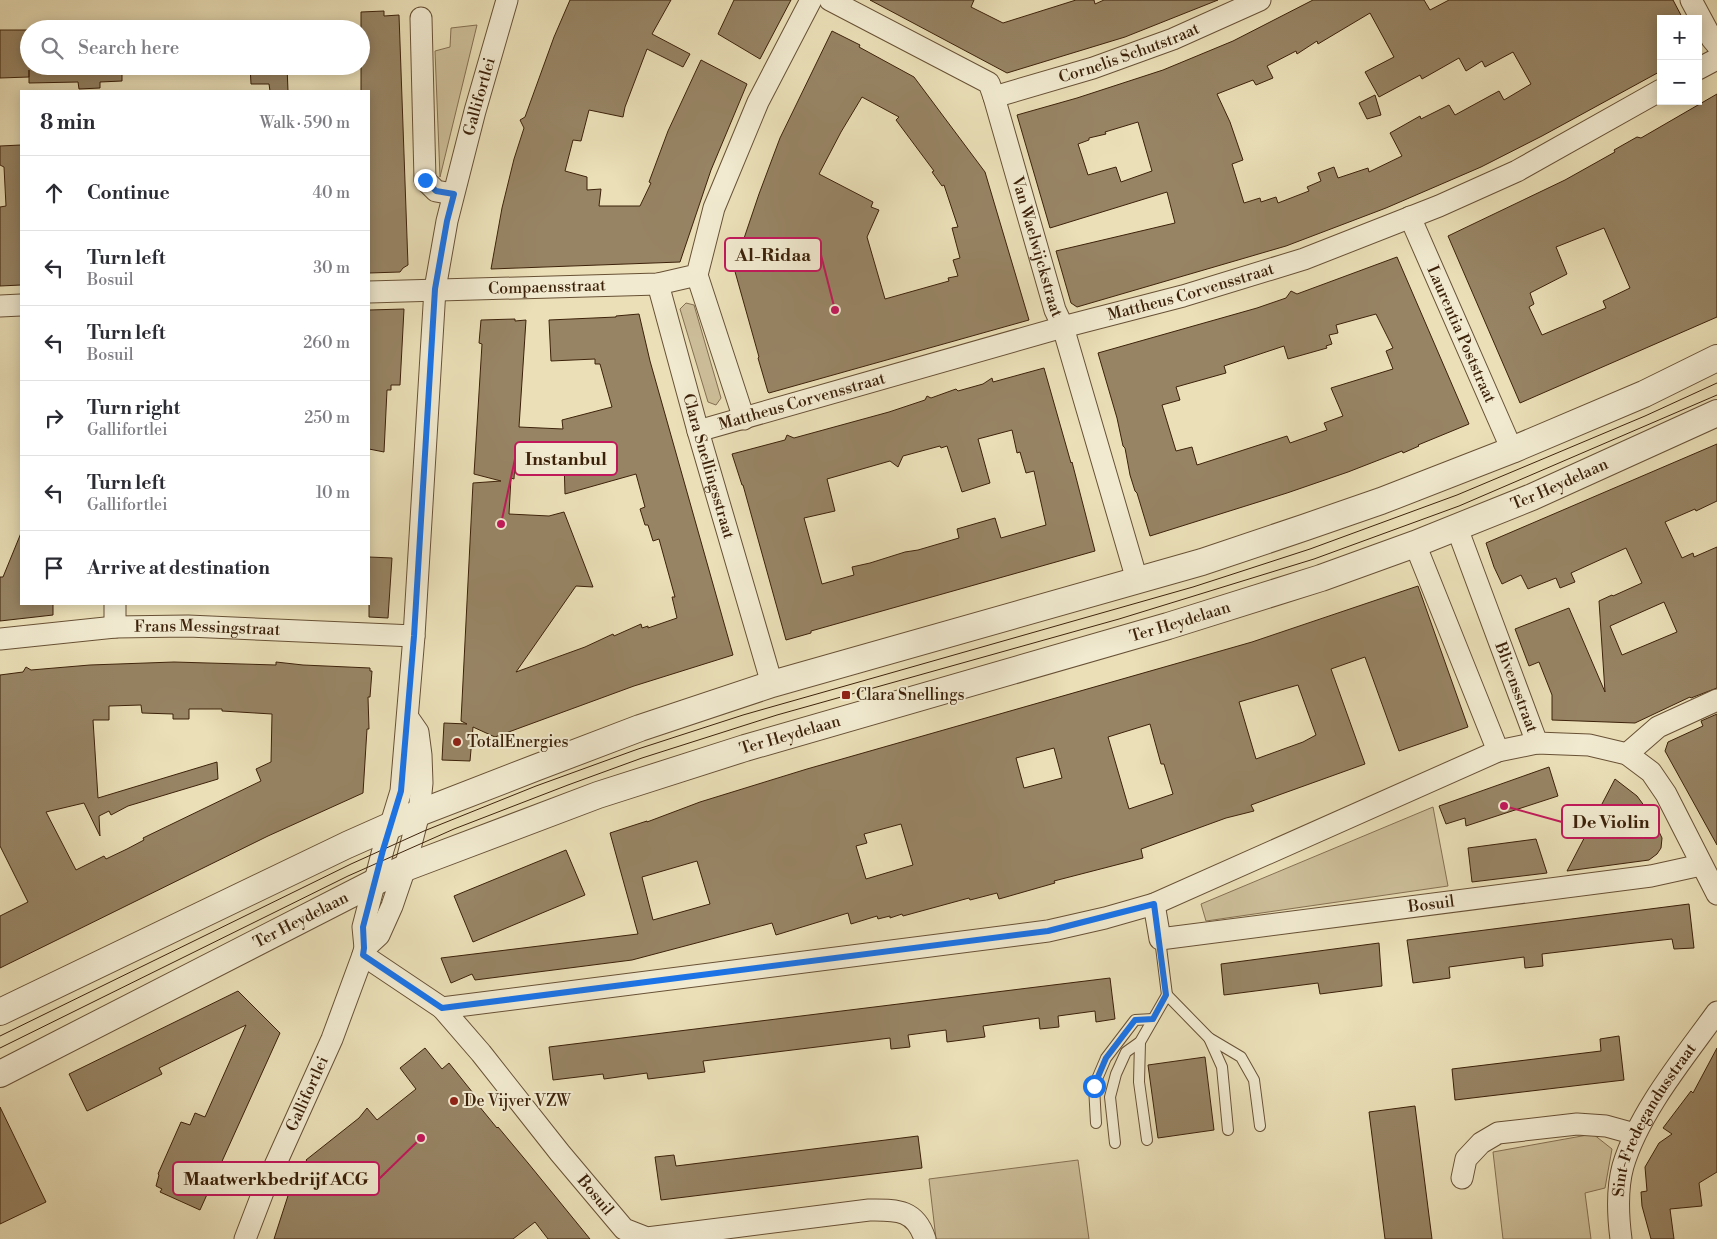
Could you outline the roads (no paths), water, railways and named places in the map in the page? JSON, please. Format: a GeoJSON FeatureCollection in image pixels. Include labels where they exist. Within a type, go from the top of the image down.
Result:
{"type":"FeatureCollection","features":[{"type":"Feature","properties":{"kind":"street","name":"Gallifortlei"},"geometry":{"type":"LineString","coordinates":[[364,952],[363,927],[401,791],[414,636],[435,289],[447,221],[475,111],[507,0]]}},
{"type":"Feature","properties":{"kind":"street"},"geometry":{"type":"LineString","coordinates":[[744,419],[697,275],[714,208],[758,102],[811,0]]}},
{"type":"Feature","properties":{"kind":"street","name":"Van Waelwijckstraat"},"geometry":{"type":"LineString","coordinates":[[830,0],[988,84],[994,97],[1054,310],[1063,327],[1137,580]]}},
{"type":"Feature","properties":{"kind":"street","name":"Cornelis Schutstraat"},"geometry":{"type":"LineString","coordinates":[[994,97],[1093,68],[1164,42],[1260,0]]}},
{"type":"Feature","properties":{"kind":"street"},"geometry":{"type":"LineString","coordinates":[[1691,0],[1717,45]]}},
{"type":"Feature","properties":{"kind":"street"},"geometry":{"type":"LineString","coordinates":[[421,18],[425,180],[436,191],[454,194]]}},
{"type":"Feature","properties":{"kind":"street"},"geometry":{"type":"LineString","coordinates":[[1702,67],[1717,58]]}},
{"type":"Feature","properties":{"kind":"street","name":"Mattheus Corvensstraat"},"geometry":{"type":"LineString","coordinates":[[698,432],[1063,327],[1183,296],[1304,259],[1410,217],[1516,171],[1657,92]]}},
{"type":"Feature","properties":{"kind":"street","name":"Laurentia Poststraat"},"geometry":{"type":"LineString","coordinates":[[1410,217],[1512,450]]}},
{"type":"Feature","properties":{"kind":"street"},"geometry":{"type":"LineString","coordinates":[[658,284],[697,275]]}},
{"type":"Feature","properties":{"kind":"street","name":"Compaensstraat"},"geometry":{"type":"LineString","coordinates":[[370,292],[658,284]]}},
{"type":"Feature","properties":{"kind":"street","name":"Clara Snellingsstraat"},"geometry":{"type":"LineString","coordinates":[[658,284],[698,432],[772,684]]}},
{"type":"Feature","properties":{"kind":"street"},"geometry":{"type":"LineString","coordinates":[[0,306],[20,305]]}},
{"type":"Feature","properties":{"kind":"street"},"geometry":{"type":"LineString","coordinates":[[0,1012],[314,860],[419,813],[640,728],[772,684],[1202,562],[1306,527],[1512,450],[1644,394],[1717,358]]}},
{"type":"Feature","properties":{"kind":"street","name":"Ter Heydelaan"},"geometry":{"type":"LineString","coordinates":[[0,1074],[405,868],[598,796],[745,748],[1177,624],[1321,578],[1457,528],[1532,497],[1717,414]]}},
{"type":"Feature","properties":{"kind":"street","name":"Blivensstraat"},"geometry":{"type":"LineString","coordinates":[[1457,528],[1537,743],[1498,751]]}},
{"type":"Feature","properties":{"kind":"street"},"geometry":{"type":"LineString","coordinates":[[442,1008],[1048,931],[1154,904],[1498,751],[1415,544]]}},
{"type":"Feature","properties":{"kind":"street"},"geometry":{"type":"LineString","coordinates":[[115,605],[115,627]]}},
{"type":"Feature","properties":{"kind":"street","name":"Frans Messingstraat"},"geometry":{"type":"LineString","coordinates":[[0,639],[115,627],[188,626],[414,636]]}},
{"type":"Feature","properties":{"kind":"street"},"geometry":{"type":"LineString","coordinates":[[1627,754],[1658,727],[1717,700]]}},
{"type":"Feature","properties":{"kind":"street","name":"Gallifortlei"},"geometry":{"type":"LineString","coordinates":[[245,1239],[263,1192],[332,1039],[364,952],[379,935],[392,906],[405,868],[419,813],[422,783],[418,732],[408,716]]}},
{"type":"Feature","properties":{"kind":"street"},"geometry":{"type":"LineString","coordinates":[[1537,743],[1589,745],[1627,754],[1651,772],[1666,794],[1717,894]]}},
{"type":"Feature","properties":{"kind":"street","name":"Bosuil"},"geometry":{"type":"LineString","coordinates":[[1160,939],[1651,876],[1701,865]]}},
{"type":"Feature","properties":{"kind":"street"},"geometry":{"type":"LineString","coordinates":[[1154,904],[1160,939]]}},
{"type":"Feature","properties":{"kind":"street","name":"Bosuil"},"geometry":{"type":"LineString","coordinates":[[364,952],[442,1008],[481,1052],[560,1153],[624,1229],[647,1238],[869,1210],[898,1210],[912,1218],[922,1230],[925,1239]]}},
{"type":"Feature","properties":{"kind":"street","name":"Sint-Fredegandusstraat"},"geometry":{"type":"LineString","coordinates":[[1621,1239],[1620,1186],[1623,1168],[1635,1134],[1669,1079],[1717,1012]]}},
{"type":"Feature","properties":{"kind":"street"},"geometry":{"type":"LineString","coordinates":[[1462,1178],[1466,1159],[1481,1143],[1498,1133],[1577,1124],[1606,1126],[1635,1134]]}},
{"type":"Feature","properties":{"kind":"lane"},"geometry":{"type":"LineString","coordinates":[[1115,1143],[1110,1097],[1116,1074],[1126,1052],[1140,1042],[1166,995],[1160,939]]}},
{"type":"Feature","properties":{"kind":"lane"},"geometry":{"type":"LineString","coordinates":[[1166,995],[1208,1038],[1241,1057],[1254,1080],[1260,1126]]}},
{"type":"Feature","properties":{"kind":"lane"},"geometry":{"type":"LineString","coordinates":[[1096,1123],[1094,1086],[1106,1058],[1135,1020],[1153,1019]]}},
{"type":"Feature","properties":{"kind":"lane"},"geometry":{"type":"LineString","coordinates":[[1208,1038],[1222,1067],[1228,1130]]}},
{"type":"Feature","properties":{"kind":"lane"},"geometry":{"type":"LineString","coordinates":[[1140,1042],[1139,1082],[1147,1140]]}},
{"type":"Feature","properties":{"kind":"tram line"},"geometry":{"type":"LineString","coordinates":[[0,1036],[351,864],[424,831],[536,786],[638,749],[743,715],[1193,587],[1310,549],[1457,495],[1645,416],[1717,383]]}},
{"type":"Feature","properties":{"kind":"tram line"},"geometry":{"type":"LineString","coordinates":[[0,1048],[348,876],[454,829],[568,785],[642,758],[777,715],[1119,619],[1314,559],[1459,506],[1717,395]]}},
{"type":"Feature","properties":{"kind":"place","name":"Al-Ridaa"},"geometry":{"type":"Point","coordinates":[835,310]}},
{"type":"Feature","properties":{"kind":"place","name":"Instanbul"},"geometry":{"type":"Point","coordinates":[501,524]}},
{"type":"Feature","properties":{"kind":"place","name":"Clara Snellings"},"geometry":{"type":"Point","coordinates":[846,695]}},
{"type":"Feature","properties":{"kind":"place","name":"TotalEnergies"},"geometry":{"type":"Point","coordinates":[457,742]}},
{"type":"Feature","properties":{"kind":"place","name":"De Violin"},"geometry":{"type":"Point","coordinates":[1504,806]}},
{"type":"Feature","properties":{"kind":"place","name":"De Vijver VZW"},"geometry":{"type":"Point","coordinates":[454,1101]}},
{"type":"Feature","properties":{"kind":"place","name":"Maatwerkbedrijf ACG"},"geometry":{"type":"Point","coordinates":[421,1138]}}]}
